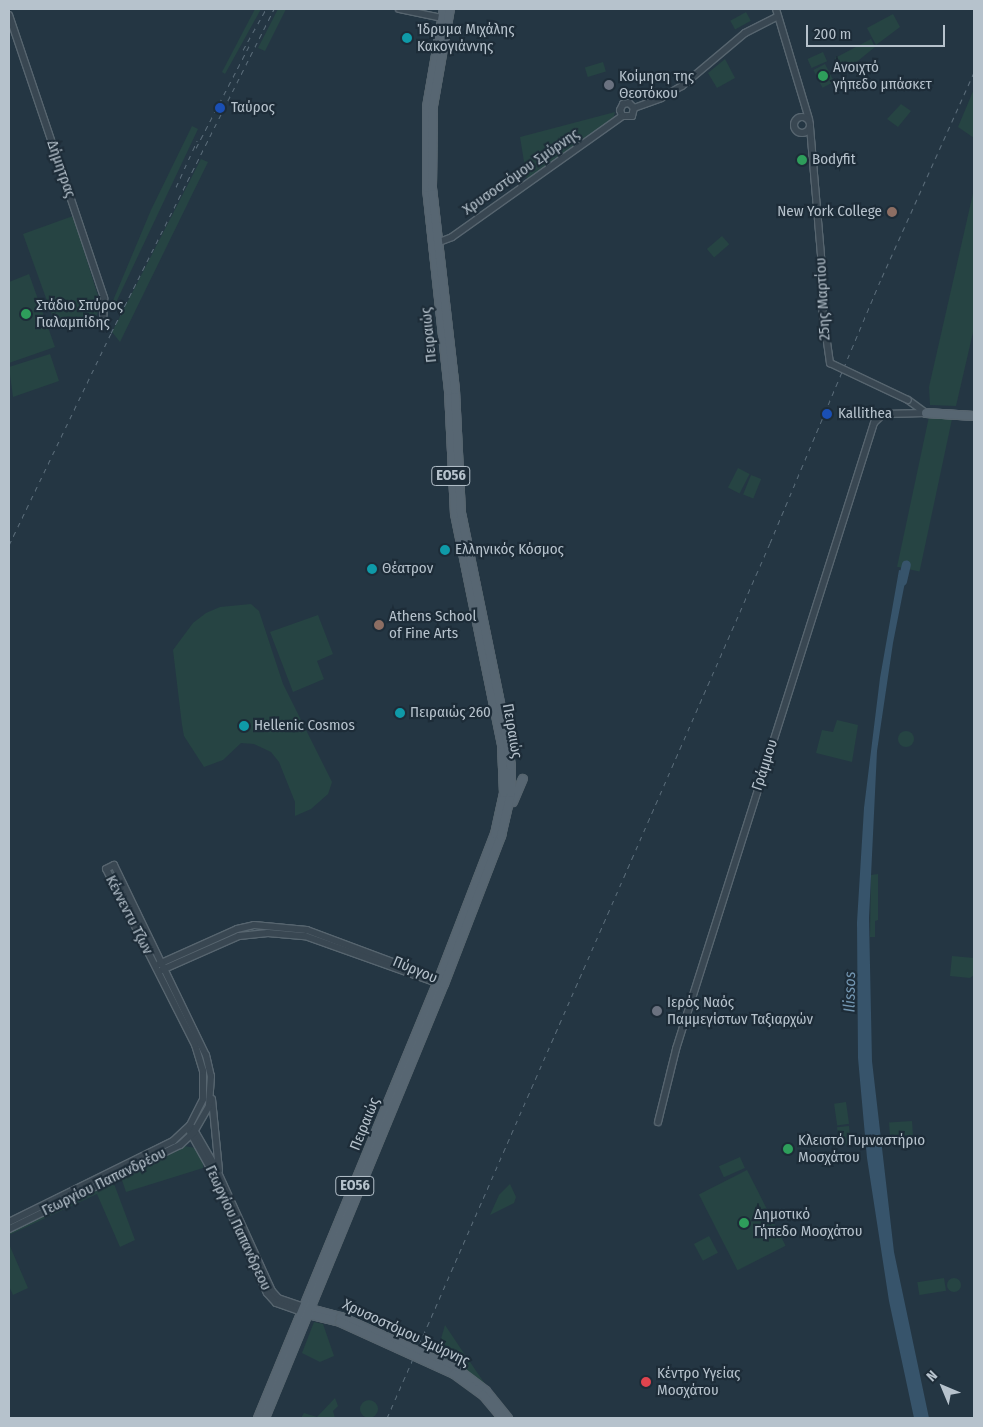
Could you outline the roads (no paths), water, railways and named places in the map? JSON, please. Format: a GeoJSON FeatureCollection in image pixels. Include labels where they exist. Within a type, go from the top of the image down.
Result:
{"type":"FeatureCollection","features":[{"type":"Feature","properties":{"kind":"main road","name":"Πειραιώς"},"geometry":{"type":"LineString","coordinates":[[258,1418],[306,1311],[318,1290],[440,982],[495,834],[505,782],[502,745],[454,513],[449,396],[432,187],[431,128],[445,19],[444,9]]}},
{"type":"Feature","properties":{"kind":"main road","name":"Πειραιώς"},"geometry":{"type":"LineString","coordinates":[[445,19],[450,9]]}},
{"type":"Feature","properties":{"kind":"main road","name":"Πειραιώς"},"geometry":{"type":"LineString","coordinates":[[265,1418],[306,1311],[506,818],[511,766],[461,513],[456,390],[436,244]]}},
{"type":"Feature","properties":{"kind":"main road"},"geometry":{"type":"LineString","coordinates":[[926,413],[974,416]]}},
{"type":"Feature","properties":{"kind":"main road"},"geometry":{"type":"LineString","coordinates":[[506,818],[523,779]]}},
{"type":"Feature","properties":{"kind":"main road"},"geometry":{"type":"LineString","coordinates":[[318,1290],[320,1304],[328,1312]]}},
{"type":"Feature","properties":{"kind":"main road","name":"Χρυσοστόμου Σμύρνης"},"geometry":{"type":"LineString","coordinates":[[306,1311],[328,1312],[340,1320],[460,1377],[489,1402],[502,1418]]}},
{"type":"Feature","properties":{"kind":"main road","name":"Χρυσοστόμου Σμύρνης"},"geometry":{"type":"LineString","coordinates":[[306,1311],[340,1320],[462,1372],[486,1391],[508,1418]]}},
{"type":"Feature","properties":{"kind":"street"},"geometry":{"type":"LineString","coordinates":[[399,9],[445,19]]}},
{"type":"Feature","properties":{"kind":"street"},"geometry":{"type":"LineString","coordinates":[[776,9],[776,17],[809,119],[798,117]]}},
{"type":"Feature","properties":{"kind":"street","name":"Δήμητρας"},"geometry":{"type":"LineString","coordinates":[[9,15],[104,298],[103,323]]}},
{"type":"Feature","properties":{"kind":"street","name":"Χρυσοστόμου Σμύρνης"},"geometry":{"type":"LineString","coordinates":[[634,108],[662,98],[682,86],[745,33],[776,17]]}},
{"type":"Feature","properties":{"kind":"street"},"geometry":{"type":"LineString","coordinates":[[804,100],[794,128],[804,133],[812,149]]}},
{"type":"Feature","properties":{"kind":"street","name":"Χρυσοστόμου Σμύρνης"},"geometry":{"type":"LineString","coordinates":[[622,116],[620,110],[623,104],[629,103],[634,108]]}},
{"type":"Feature","properties":{"kind":"street","name":"Χρυσοστόμου Σμύρνης"},"geometry":{"type":"LineString","coordinates":[[436,244],[452,238],[622,116],[632,116],[634,108]]}},
{"type":"Feature","properties":{"kind":"street","name":"25ης Μαρτίου"},"geometry":{"type":"LineString","coordinates":[[809,119],[823,278],[822,307],[830,363],[908,400],[926,413]]}},
{"type":"Feature","properties":{"kind":"street"},"geometry":{"type":"LineString","coordinates":[[804,133],[810,127]]}},
{"type":"Feature","properties":{"kind":"street","name":"Γράμμου"},"geometry":{"type":"LineString","coordinates":[[658,1122],[676,1049],[874,423],[883,414],[926,413]]}},
{"type":"Feature","properties":{"kind":"street","name":"Κέννεντυ Τζων"},"geometry":{"type":"LineString","coordinates":[[191,1129],[205,1094],[204,1071],[195,1044],[160,967],[114,865],[106,870],[160,967],[206,1055],[211,1076],[211,1096],[206,1112],[191,1129]]}},
{"type":"Feature","properties":{"kind":"street","name":"Πύργου"},"geometry":{"type":"LineString","coordinates":[[160,967],[237,929],[254,925],[307,930],[440,982]]}},
{"type":"Feature","properties":{"kind":"street"},"geometry":{"type":"LineString","coordinates":[[211,1096],[220,1176]]}},
{"type":"Feature","properties":{"kind":"street","name":"Γεωργίου Παπανδρέου"},"geometry":{"type":"LineString","coordinates":[[9,1229],[182,1144],[191,1129]]}},
{"type":"Feature","properties":{"kind":"street","name":"Γεωργίου Παπανδρέου"},"geometry":{"type":"LineString","coordinates":[[9,1222],[164,1146],[191,1129]]}},
{"type":"Feature","properties":{"kind":"street","name":"Γεωργίου Παπανδρεου"},"geometry":{"type":"LineString","coordinates":[[191,1129],[267,1294],[276,1303],[306,1311]]}},
{"type":"Feature","properties":{"kind":"street","name":"Γεωργίου Παπανδρεου"},"geometry":{"type":"LineString","coordinates":[[191,1129],[220,1176],[272,1291],[278,1298],[306,1311]]}},
{"type":"Feature","properties":{"kind":"street"},"geometry":{"type":"LineString","coordinates":[[182,1144],[191,1143],[201,1149]]}},
{"type":"Feature","properties":{"kind":"water"},"geometry":{"type":"Polygon","coordinates":[[[899,570],[907,572],[893,643],[877,751],[869,918],[872,1061],[894,1252],[929,1418],[914,1418],[889,1301],[867,1158],[858,1058],[857,922],[864,808],[880,678],[899,570]]]}},
{"type":"Feature","properties":{"kind":"waterway","name":"Ilissos"},"geometry":{"type":"LineString","coordinates":[[902,581],[906,564]]}},
{"type":"Feature","properties":{"kind":"railway"},"geometry":{"type":"LineString","coordinates":[[243,50],[266,9]]}},
{"type":"Feature","properties":{"kind":"railway"},"geometry":{"type":"LineString","coordinates":[[9,545],[111,333],[274,9]]}},
{"type":"Feature","properties":{"kind":"railway"},"geometry":{"type":"LineString","coordinates":[[196,148],[249,46]]}},
{"type":"Feature","properties":{"kind":"railway"},"geometry":{"type":"LineString","coordinates":[[387,1418],[770,543],[882,277],[974,72]]}},
{"type":"Feature","properties":{"kind":"railway"},"geometry":{"type":"LineString","coordinates":[[176,187],[197,141]]}},
{"type":"Feature","properties":{"kind":"place","name":"Ίδρυμα Μιχάλης Κακογιάννης"},"geometry":{"type":"Point","coordinates":[407,38]}},
{"type":"Feature","properties":{"kind":"place","name":"Ανοιχτό γήπεδο μπάσκετ"},"geometry":{"type":"Point","coordinates":[823,76]}},
{"type":"Feature","properties":{"kind":"place","name":"Κοίμηση της Θεοτόκου"},"geometry":{"type":"Point","coordinates":[609,85]}},
{"type":"Feature","properties":{"kind":"place","name":"Ταύρος"},"geometry":{"type":"Point","coordinates":[220,108]}},
{"type":"Feature","properties":{"kind":"place","name":"Bodyfit"},"geometry":{"type":"Point","coordinates":[802,160]}},
{"type":"Feature","properties":{"kind":"place","name":"New York College"},"geometry":{"type":"Point","coordinates":[892,212]}},
{"type":"Feature","properties":{"kind":"place","name":"Στάδιο Σπύρος Γιαλαμπίδης"},"geometry":{"type":"Point","coordinates":[26,314]}},
{"type":"Feature","properties":{"kind":"place","name":"Kallithea"},"geometry":{"type":"Point","coordinates":[827,414]}},
{"type":"Feature","properties":{"kind":"place","name":"Ελληνικός Κόσμος"},"geometry":{"type":"Point","coordinates":[445,550]}},
{"type":"Feature","properties":{"kind":"place","name":"Θέατρον"},"geometry":{"type":"Point","coordinates":[372,569]}},
{"type":"Feature","properties":{"kind":"place","name":"Athens School of Fine Arts"},"geometry":{"type":"Point","coordinates":[379,625]}},
{"type":"Feature","properties":{"kind":"place","name":"Πειραιώς 260"},"geometry":{"type":"Point","coordinates":[400,713]}},
{"type":"Feature","properties":{"kind":"place","name":"Hellenic Cosmos"},"geometry":{"type":"Point","coordinates":[244,726]}},
{"type":"Feature","properties":{"kind":"place","name":"Ιερός Ναός Παμμεγίστων Ταξιαρχών"},"geometry":{"type":"Point","coordinates":[657,1011]}},
{"type":"Feature","properties":{"kind":"place","name":"Κλειστό Γυμναστήριο Μοσχάτου"},"geometry":{"type":"Point","coordinates":[788,1149]}},
{"type":"Feature","properties":{"kind":"place","name":"Δημοτικό Γήπεδο Μοσχάτου"},"geometry":{"type":"Point","coordinates":[744,1223]}},
{"type":"Feature","properties":{"kind":"place","name":"Κέντρο Υγείας Μοσχάτου"},"geometry":{"type":"Point","coordinates":[646,1382]}}]}
